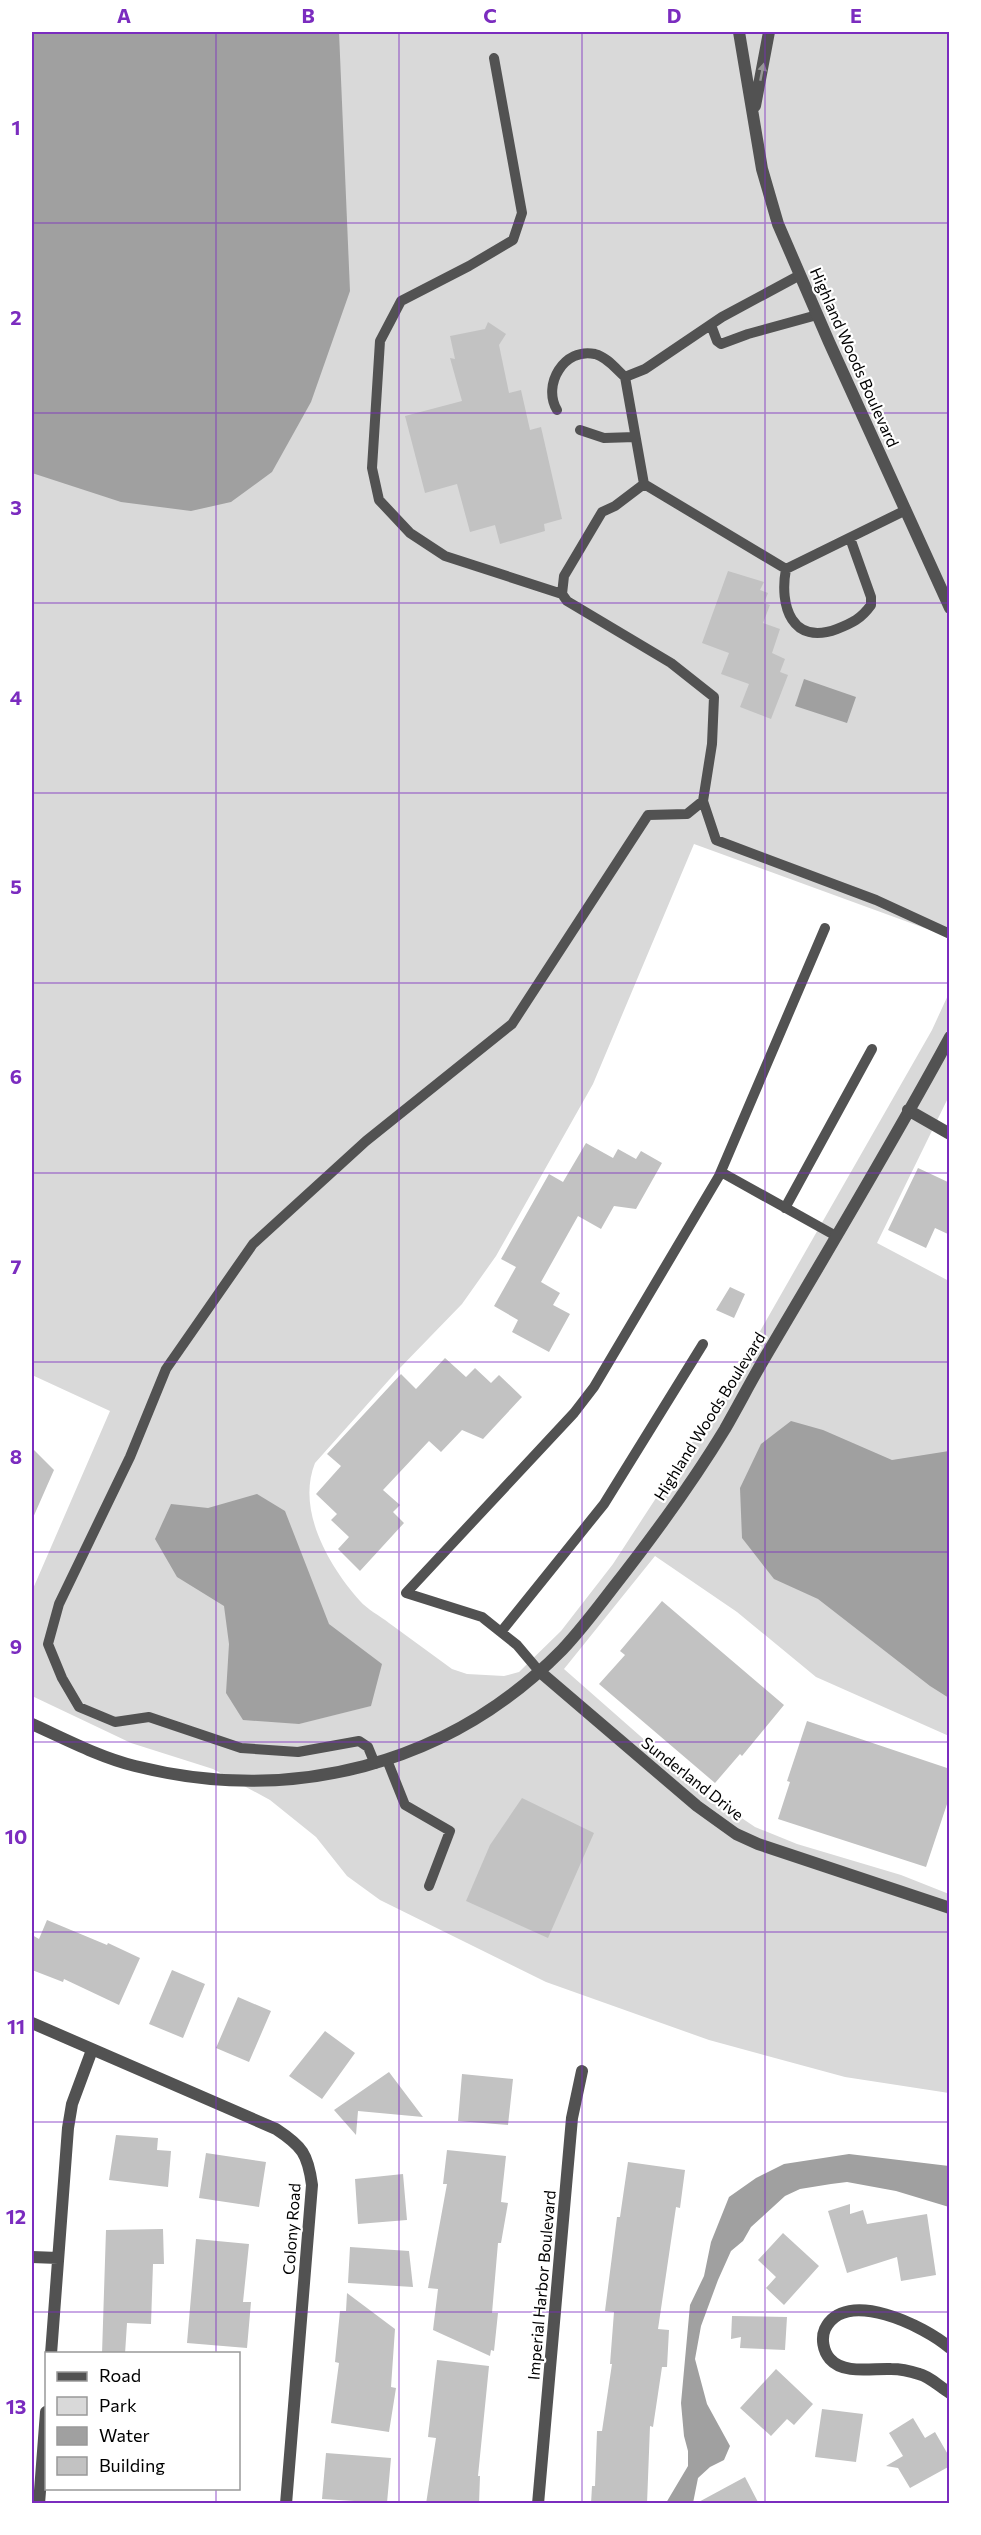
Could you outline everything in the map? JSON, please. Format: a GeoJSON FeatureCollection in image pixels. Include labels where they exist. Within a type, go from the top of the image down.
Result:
{"type":"FeatureCollection","features":[{"type":"Feature","properties":{"kind":"street","name":"Highland Woods Boulevard"},"geometry":{"type":"LineString","coordinates":[[739,32],[757,141],[769,196],[778,224],[950,608]]}},
{"type":"Feature","properties":{"kind":"street","name":"Highland Woods Boulevard"},"geometry":{"type":"LineString","coordinates":[[754,113],[769,32]]}},
{"type":"Feature","properties":{"kind":"street","name":"Highland Woods Boulevard"},"geometry":{"type":"LineString","coordinates":[[387,1760],[422,1747],[486,1713],[539,1671],[579,1631],[640,1553],[724,1430],[950,1037]]}},
{"type":"Feature","properties":{"kind":"street"},"geometry":{"type":"LineString","coordinates":[[908,1110],[950,1134]]}},
{"type":"Feature","properties":{"kind":"street","name":"Sunderland Drive"},"geometry":{"type":"LineString","coordinates":[[539,1671],[697,1806],[736,1834],[758,1844],[950,1908]]}},
{"type":"Feature","properties":{"kind":"street"},"geometry":{"type":"LineString","coordinates":[[32,1724],[108,1758],[142,1768],[208,1780],[280,1782],[348,1771],[387,1760]]}},
{"type":"Feature","properties":{"kind":"street","name":"Colony Road"},"geometry":{"type":"LineString","coordinates":[[32,2024],[276,2128],[296,2142],[309,2161],[312,2185],[286,2504]]}},
{"type":"Feature","properties":{"kind":"street"},"geometry":{"type":"LineString","coordinates":[[51,2352],[72,2104],[92,2050]]}},
{"type":"Feature","properties":{"kind":"street","name":"Imperial Harbor Boulevard"},"geometry":{"type":"LineString","coordinates":[[538,2504],[572,2118],[582,2071]]}},
{"type":"Feature","properties":{"kind":"street"},"geometry":{"type":"LineString","coordinates":[[32,2257],[58,2258]]}},
{"type":"Feature","properties":{"kind":"street"},"geometry":{"type":"LineString","coordinates":[[950,2348],[936,2336],[895,2316],[850,2309],[829,2320],[823,2333],[824,2348],[831,2360],[847,2368],[894,2369],[921,2374],[950,2393]]}},
{"type":"Feature","properties":{"kind":"street"},"geometry":{"type":"LineString","coordinates":[[39,2504],[45,2425]]}},
{"type":"Feature","properties":{"kind":"lane"},"geometry":{"type":"LineString","coordinates":[[494,58],[522,213],[513,240],[401,301],[380,341],[372,468],[380,500],[410,532],[445,556],[562,594],[567,601],[671,663],[714,697],[712,744],[703,801],[716,840],[876,900],[950,934]]}},
{"type":"Feature","properties":{"kind":"lane"},"geometry":{"type":"LineString","coordinates":[[625,377],[645,369],[711,325],[800,275]]}},
{"type":"Feature","properties":{"kind":"lane"},"geometry":{"type":"LineString","coordinates":[[711,325],[717,341],[721,344],[817,315]]}},
{"type":"Feature","properties":{"kind":"lane"},"geometry":{"type":"LineString","coordinates":[[557,410],[551,392],[558,369],[568,360],[579,355],[593,354],[604,358],[625,377],[644,484],[786,568]]}},
{"type":"Feature","properties":{"kind":"lane"},"geometry":{"type":"LineString","coordinates":[[579,430],[604,438],[635,437]]}},
{"type":"Feature","properties":{"kind":"lane"},"geometry":{"type":"LineString","coordinates":[[562,594],[564,576],[602,512],[615,506],[644,484]]}},
{"type":"Feature","properties":{"kind":"lane"},"geometry":{"type":"LineString","coordinates":[[786,568],[906,510]]}},
{"type":"Feature","properties":{"kind":"lane"},"geometry":{"type":"LineString","coordinates":[[786,568],[783,592],[793,624],[802,631],[814,634],[827,633],[858,621],[871,605],[871,597],[850,538]]}},
{"type":"Feature","properties":{"kind":"lane"},"geometry":{"type":"LineString","coordinates":[[375,1764],[368,1747],[359,1741],[298,1752],[241,1748],[149,1717],[115,1722],[79,1707],[62,1678],[48,1644],[59,1604],[130,1457],[166,1369],[253,1245],[366,1141],[512,1024],[648,815],[687,814],[703,801]]}},
{"type":"Feature","properties":{"kind":"lane"},"geometry":{"type":"LineString","coordinates":[[539,1671],[517,1645],[482,1617],[406,1593],[574,1413],[594,1387],[721,1172],[825,928]]}},
{"type":"Feature","properties":{"kind":"lane"},"geometry":{"type":"LineString","coordinates":[[785,1208],[872,1049]]}},
{"type":"Feature","properties":{"kind":"lane"},"geometry":{"type":"LineString","coordinates":[[721,1172],[836,1236]]}},
{"type":"Feature","properties":{"kind":"lane"},"geometry":{"type":"LineString","coordinates":[[501,1632],[604,1504],[703,1344]]}},
{"type":"Feature","properties":{"kind":"lane"},"geometry":{"type":"LineString","coordinates":[[387,1760],[405,1805],[450,1831],[429,1886]]}},
{"type":"Feature","properties":{"kind":"green space"},"geometry":{"type":"Polygon","coordinates":[[[32,32],[949,32],[949,937],[694,844],[593,1084],[496,1256],[462,1304],[397,1371],[315,1463],[310,1481],[310,1499],[313,1518],[327,1554],[348,1587],[366,1607],[452,1669],[467,1674],[504,1676],[519,1672],[561,1631],[613,1564],[727,1389],[932,1030],[949,993],[949,1096],[877,1243],[949,1281],[949,1736],[816,1677],[737,1612],[655,1556],[564,1669],[706,1794],[755,1827],[797,1844],[901,1875],[949,1894],[949,2093],[845,2077],[709,2040],[546,1982],[380,1900],[347,1876],[316,1837],[270,1800],[213,1769],[131,1743],[32,1696],[32,1591],[110,1411],[32,1375],[32,32]]]}},
{"type":"Feature","properties":{"kind":"water"},"geometry":{"type":"Polygon","coordinates":[[[32,32],[339,32],[350,291],[311,402],[272,472],[231,502],[191,511],[121,502],[32,473],[32,32]]]}},
{"type":"Feature","properties":{"kind":"water"},"geometry":{"type":"Polygon","coordinates":[[[804,679],[856,697],[847,723],[795,706],[804,679]]]}},
{"type":"Feature","properties":{"kind":"water"},"geometry":{"type":"Polygon","coordinates":[[[791,1421],[823,1430],[892,1460],[949,1451],[949,1698],[930,1686],[818,1599],[774,1579],[742,1538],[740,1488],[761,1444],[791,1421]]]}},
{"type":"Feature","properties":{"kind":"water"},"geometry":{"type":"Polygon","coordinates":[[[257,1494],[285,1511],[329,1624],[382,1664],[371,1706],[299,1724],[243,1720],[226,1693],[229,1644],[224,1606],[177,1577],[155,1539],[171,1504],[208,1508],[257,1494]]]}},
{"type":"Feature","properties":{"kind":"water"},"geometry":{"type":"Polygon","coordinates":[[[849,2154],[949,2166],[949,2207],[896,2191],[847,2182],[800,2189],[785,2196],[751,2227],[743,2241],[731,2251],[718,2280],[701,2326],[695,2359],[707,2404],[730,2446],[724,2460],[710,2467],[698,2478],[693,2503],[666,2503],[688,2466],[681,2403],[690,2305],[704,2276],[711,2242],[729,2197],[756,2178],[784,2164],[849,2154]]]}},
{"type":"Feature","properties":{"kind":"building"},"geometry":{"type":"Polygon","coordinates":[[[488,322],[506,334],[499,345],[509,393],[521,390],[530,430],[541,427],[562,519],[544,524],[545,531],[500,544],[495,525],[470,532],[457,484],[425,493],[405,416],[462,401],[450,358],[455,359],[450,336],[485,329],[488,322]]]}},
{"type":"Feature","properties":{"kind":"building"},"geometry":{"type":"Polygon","coordinates":[[[728,571],[764,582],[760,590],[768,593],[764,603],[770,605],[763,623],[780,629],[772,653],[785,659],[780,672],[788,675],[771,719],[740,707],[749,684],[721,674],[729,653],[702,643],[728,571]]]}},
{"type":"Feature","properties":{"kind":"building"},"geometry":{"type":"Polygon","coordinates":[[[586,1143],[613,1158],[618,1149],[636,1159],[641,1151],[662,1163],[636,1209],[614,1206],[601,1229],[578,1216],[541,1282],[560,1293],[553,1305],[570,1314],[549,1352],[512,1332],[518,1320],[494,1306],[516,1267],[501,1259],[549,1174],[563,1182],[586,1143]]]}},
{"type":"Feature","properties":{"kind":"building"},"geometry":{"type":"Polygon","coordinates":[[[918,1168],[950,1183],[950,1235],[935,1228],[926,1248],[888,1230],[918,1168]]]}},
{"type":"Feature","properties":{"kind":"building"},"geometry":{"type":"Polygon","coordinates":[[[730,1287],[745,1294],[734,1318],[716,1310],[730,1287]]]}},
{"type":"Feature","properties":{"kind":"building"},"geometry":{"type":"Polygon","coordinates":[[[445,1358],[466,1377],[475,1368],[491,1383],[499,1375],[522,1397],[483,1439],[462,1430],[441,1452],[429,1441],[383,1490],[400,1505],[393,1512],[404,1523],[360,1571],[338,1549],[349,1537],[331,1520],[337,1514],[316,1494],[341,1466],[327,1454],[401,1374],[416,1389],[445,1358]]]}},
{"type":"Feature","properties":{"kind":"building"},"geometry":{"type":"Polygon","coordinates":[[[32,1448],[54,1470],[32,1520],[32,1448]]]}},
{"type":"Feature","properties":{"kind":"building"},"geometry":{"type":"Polygon","coordinates":[[[662,1601],[784,1705],[742,1756],[740,1754],[715,1783],[599,1684],[625,1655],[620,1651],[662,1601]]]}},
{"type":"Feature","properties":{"kind":"building"},"geometry":{"type":"Polygon","coordinates":[[[807,1721],[950,1769],[950,1795],[926,1867],[778,1819],[790,1782],[787,1781],[807,1721]]]}},
{"type":"Feature","properties":{"kind":"building"},"geometry":{"type":"Polygon","coordinates":[[[522,1798],[594,1833],[548,1938],[466,1901],[490,1845],[522,1798]]]}},
{"type":"Feature","properties":{"kind":"building"},"geometry":{"type":"Polygon","coordinates":[[[47,1920],[140,1958],[119,2005],[64,1979],[63,1982],[32,1970],[32,1935],[39,1939],[47,1920]]]}},
{"type":"Feature","properties":{"kind":"building"},"geometry":{"type":"Polygon","coordinates":[[[172,1970],[205,1984],[183,2038],[149,2024],[172,1970]]]}},
{"type":"Feature","properties":{"kind":"building"},"geometry":{"type":"Polygon","coordinates":[[[238,1997],[271,2011],[249,2062],[216,2048],[238,1997]]]}},
{"type":"Feature","properties":{"kind":"building"},"geometry":{"type":"Polygon","coordinates":[[[325,2031],[355,2053],[322,2099],[289,2076],[325,2031]]]}},
{"type":"Feature","properties":{"kind":"building"},"geometry":{"type":"Polygon","coordinates":[[[389,2072],[423,2117],[358,2111],[356,2135],[334,2110],[389,2072]]]}},
{"type":"Feature","properties":{"kind":"building"},"geometry":{"type":"Polygon","coordinates":[[[462,2074],[513,2079],[508,2125],[458,2121],[462,2074]]]}},
{"type":"Feature","properties":{"kind":"building"},"geometry":{"type":"Polygon","coordinates":[[[116,2135],[158,2138],[157,2150],[171,2151],[168,2187],[109,2180],[116,2135]]]}},
{"type":"Feature","properties":{"kind":"building"},"geometry":{"type":"Polygon","coordinates":[[[447,2150],[506,2156],[501,2202],[508,2203],[501,2243],[498,2243],[492,2313],[498,2313],[494,2351],[491,2350],[490,2356],[433,2330],[438,2289],[428,2288],[447,2184],[443,2184],[447,2150]]]}},
{"type":"Feature","properties":{"kind":"building"},"geometry":{"type":"Polygon","coordinates":[[[206,2153],[266,2162],[259,2207],[199,2198],[206,2153]]]}},
{"type":"Feature","properties":{"kind":"building"},"geometry":{"type":"Polygon","coordinates":[[[628,2162],[685,2170],[680,2208],[676,2207],[658,2329],[669,2330],[667,2367],[662,2367],[653,2427],[650,2426],[647,2504],[591,2504],[592,2486],[595,2486],[597,2431],[602,2431],[612,2364],[610,2364],[614,2312],[605,2311],[617,2217],[620,2217],[628,2162]]]}},
{"type":"Feature","properties":{"kind":"building"},"geometry":{"type":"Polygon","coordinates":[[[403,2174],[407,2220],[358,2224],[355,2179],[403,2174]]]}},
{"type":"Feature","properties":{"kind":"building"},"geometry":{"type":"Polygon","coordinates":[[[850,2204],[850,2214],[863,2210],[867,2224],[927,2214],[936,2275],[901,2281],[897,2257],[847,2273],[828,2211],[850,2204]]]}},
{"type":"Feature","properties":{"kind":"building"},"geometry":{"type":"Polygon","coordinates":[[[163,2229],[164,2264],[153,2264],[151,2324],[127,2323],[125,2352],[102,2352],[106,2230],[163,2229]]]}},
{"type":"Feature","properties":{"kind":"building"},"geometry":{"type":"Polygon","coordinates":[[[783,2233],[819,2266],[784,2305],[766,2288],[776,2277],[758,2260],[783,2233]]]}},
{"type":"Feature","properties":{"kind":"building"},"geometry":{"type":"Polygon","coordinates":[[[196,2239],[249,2244],[243,2302],[251,2302],[247,2348],[187,2343],[196,2239]]]}},
{"type":"Feature","properties":{"kind":"building"},"geometry":{"type":"Polygon","coordinates":[[[350,2247],[409,2251],[413,2287],[348,2283],[350,2247]]]}},
{"type":"Feature","properties":{"kind":"building"},"geometry":{"type":"Polygon","coordinates":[[[347,2293],[395,2329],[391,2387],[396,2388],[389,2432],[331,2423],[339,2363],[335,2362],[340,2311],[346,2311],[347,2293]]]}},
{"type":"Feature","properties":{"kind":"building"},"geometry":{"type":"Polygon","coordinates":[[[732,2316],[787,2317],[785,2350],[740,2348],[741,2337],[731,2339],[732,2316]]]}},
{"type":"Feature","properties":{"kind":"building"},"geometry":{"type":"Polygon","coordinates":[[[437,2360],[489,2366],[478,2476],[480,2476],[479,2504],[426,2504],[436,2438],[428,2437],[437,2360]]]}},
{"type":"Feature","properties":{"kind":"building"},"geometry":{"type":"Polygon","coordinates":[[[776,2369],[813,2404],[794,2425],[787,2419],[771,2436],[740,2408],[776,2369]]]}},
{"type":"Feature","properties":{"kind":"building"},"geometry":{"type":"Polygon","coordinates":[[[822,2409],[863,2414],[856,2462],[815,2457],[822,2409]]]}},
{"type":"Feature","properties":{"kind":"building"},"geometry":{"type":"Polygon","coordinates":[[[913,2418],[925,2438],[935,2432],[950,2458],[950,2466],[910,2488],[898,2468],[886,2466],[903,2456],[889,2433],[913,2418]]]}},
{"type":"Feature","properties":{"kind":"building"},"geometry":{"type":"Polygon","coordinates":[[[326,2453],[391,2458],[387,2503],[322,2499],[326,2453]]]}},
{"type":"Feature","properties":{"kind":"building"},"geometry":{"type":"Polygon","coordinates":[[[745,2477],[759,2504],[695,2504],[745,2477]]]}}]}
